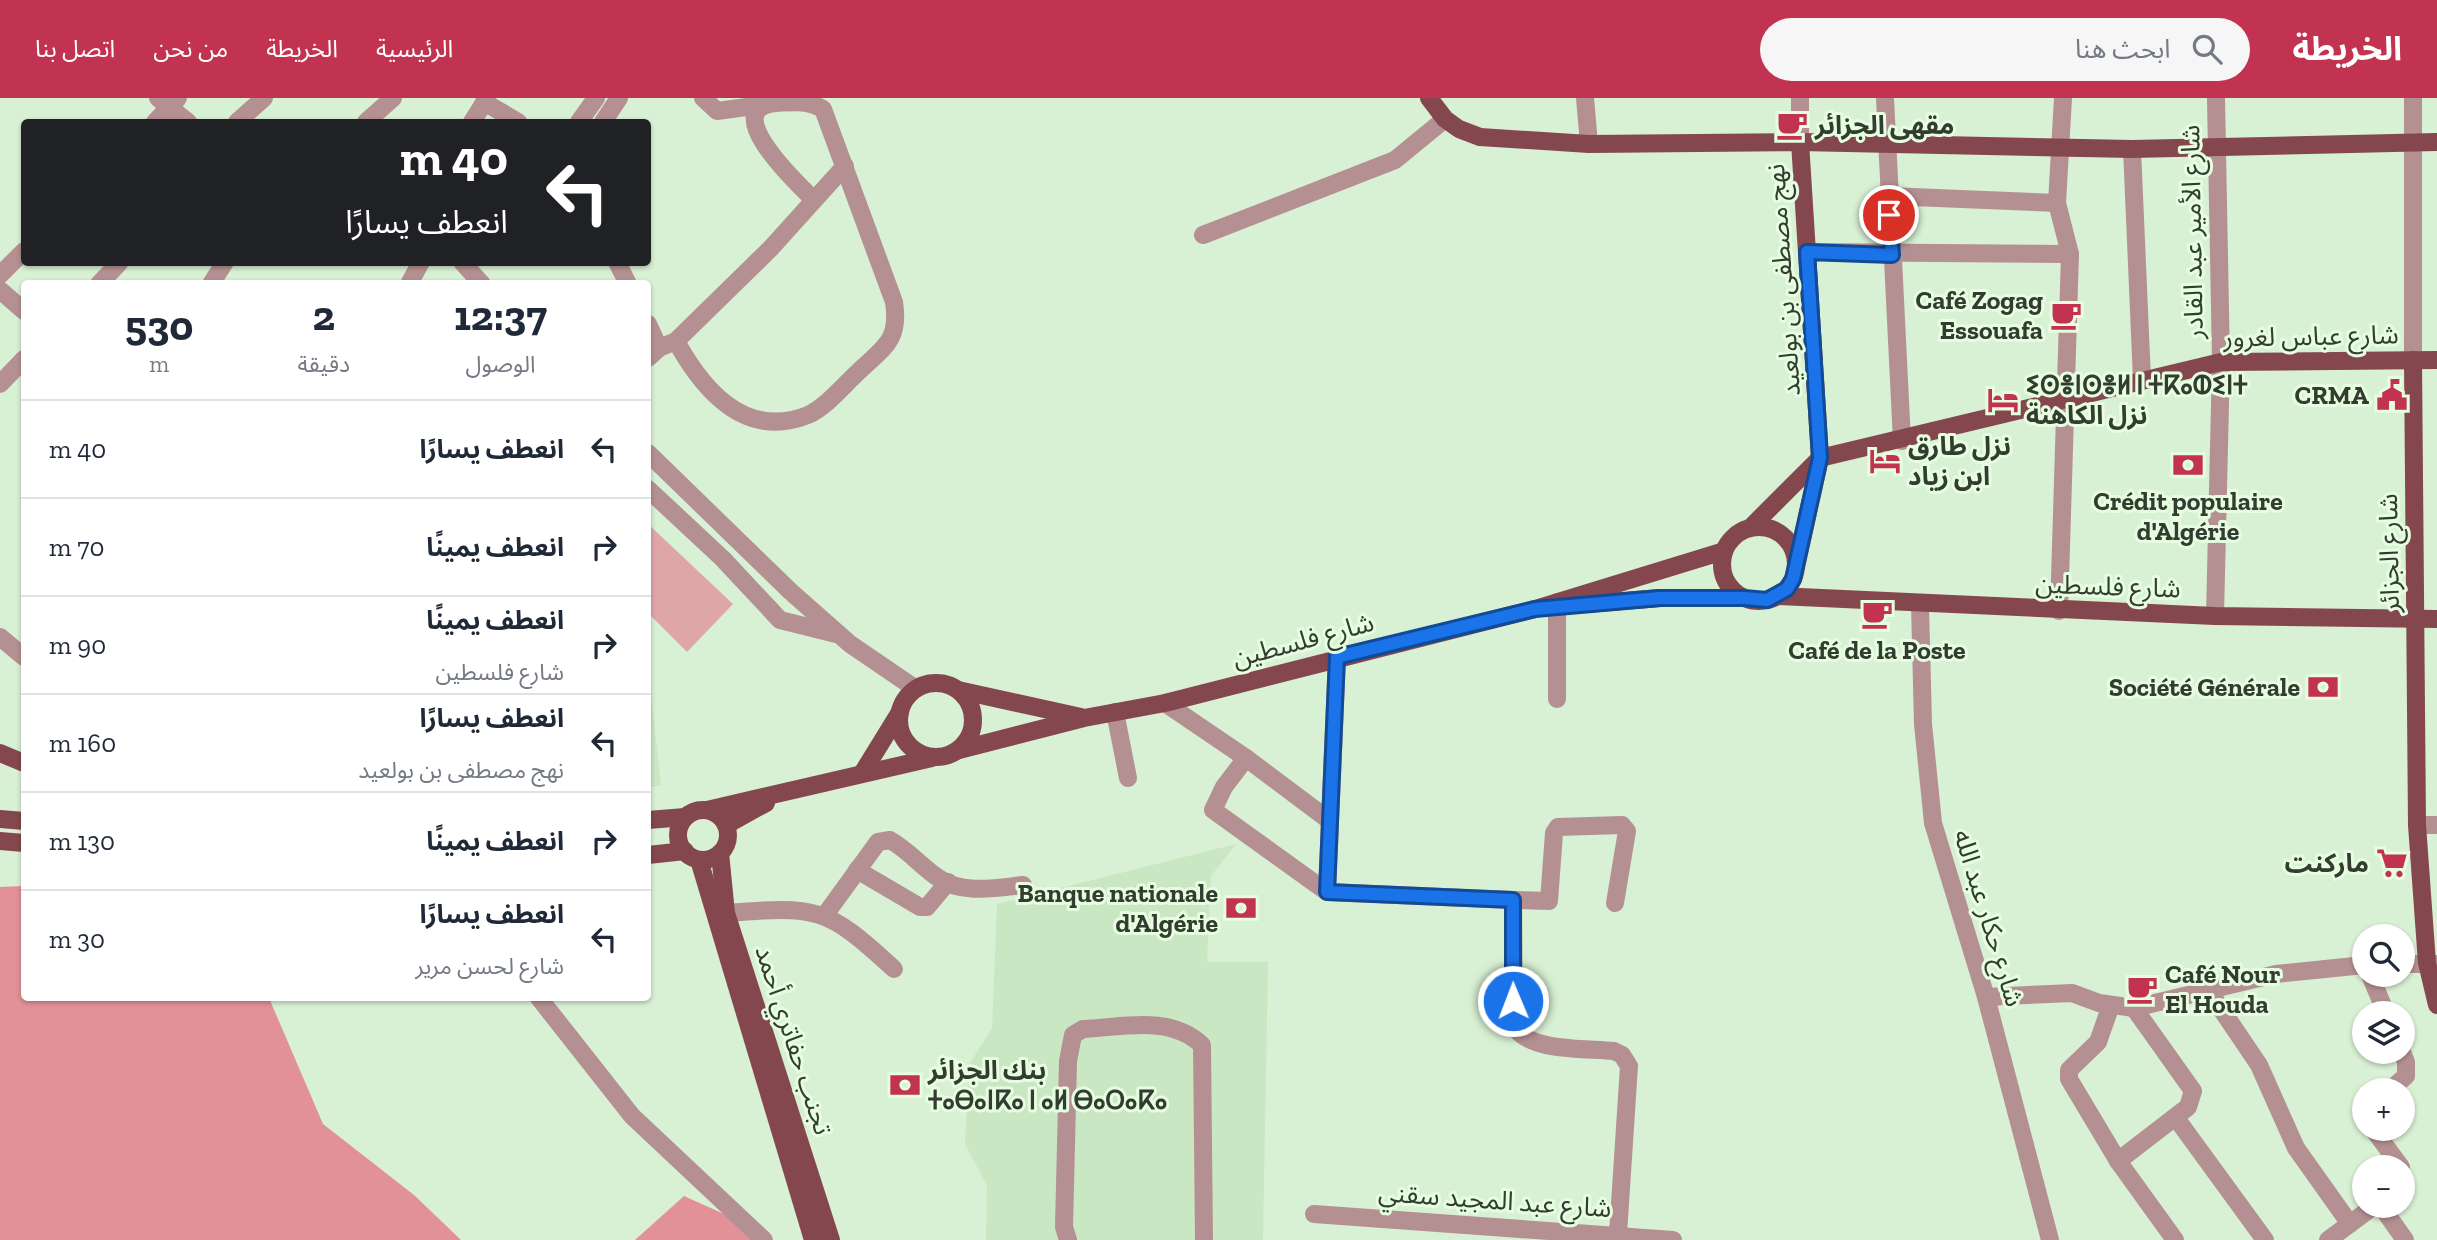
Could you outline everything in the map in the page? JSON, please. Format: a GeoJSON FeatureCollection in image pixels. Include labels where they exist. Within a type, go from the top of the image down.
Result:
{"type":"FeatureCollection","features":[{"type":"Feature","properties":{"kind":"main road"},"geometry":{"type":"LineString","coordinates":[[1429,98],[1445,118],[1459,129],[1480,137],[1588,144],[1800,142],[2132,149],[2437,142]]}},
{"type":"Feature","properties":{"kind":"main road","name":"نهج مصطفى بن بولعيد"},"geometry":{"type":"LineString","coordinates":[[1796,567],[1820,458],[1800,142]]}},
{"type":"Feature","properties":{"kind":"main road","name":"شارع الجزائر"},"geometry":{"type":"LineString","coordinates":[[2413,360],[2417,825],[2437,1005]]}},
{"type":"Feature","properties":{"kind":"main road","name":"شارع عباس لغرور"},"geometry":{"type":"LineString","coordinates":[[1820,458],[1902,441],[2221,362],[2437,360]]}},
{"type":"Feature","properties":{"kind":"main road"},"geometry":{"type":"LineString","coordinates":[[1749,528],[1773,530],[1783,536],[1795,556],[1796,567],[1787,589],[1778,596],[1755,601],[1744,598],[1727,584],[1722,562],[1724,551],[1730,541],[1749,528],[1820,458]]}},
{"type":"Feature","properties":{"kind":"main road","name":"شارع فلسطين"},"geometry":{"type":"LineString","coordinates":[[1557,605],[1724,551]]}},
{"type":"Feature","properties":{"kind":"main road","name":"شارع فلسطين"},"geometry":{"type":"LineString","coordinates":[[1778,596],[1920,605],[2215,617],[2437,619]]}},
{"type":"Feature","properties":{"kind":"main road","name":"شارع فلسطين"},"geometry":{"type":"LineString","coordinates":[[959,750],[1084,718],[1165,703],[1337,657],[1535,609],[1660,598],[1744,598]]}},
{"type":"Feature","properties":{"kind":"main road"},"geometry":{"type":"LineString","coordinates":[[863,772],[915,690],[937,683],[1084,718]]}},
{"type":"Feature","properties":{"kind":"main road"},"geometry":{"type":"LineString","coordinates":[[651,821],[685,817],[959,750],[967,741],[973,719],[972,708],[958,690]]}},
{"type":"Feature","properties":{"kind":"main road"},"geometry":{"type":"LineString","coordinates":[[900,712],[901,733],[906,743],[923,755],[934,757]]}},
{"type":"Feature","properties":{"kind":"main road"},"geometry":{"type":"LineString","coordinates":[[0,754],[21,762]]}},
{"type":"Feature","properties":{"kind":"main road"},"geometry":{"type":"LineString","coordinates":[[726,825],[784,793]]}},
{"type":"Feature","properties":{"kind":"main road"},"geometry":{"type":"LineString","coordinates":[[651,855],[720,853],[727,839],[726,825],[722,818],[707,810]]}},
{"type":"Feature","properties":{"kind":"main road"},"geometry":{"type":"LineString","coordinates":[[685,817],[679,830],[692,855]]}},
{"type":"Feature","properties":{"kind":"main road"},"geometry":{"type":"LineString","coordinates":[[0,818],[21,821]]}},
{"type":"Feature","properties":{"kind":"main road"},"geometry":{"type":"LineString","coordinates":[[0,841],[21,843]]}},
{"type":"Feature","properties":{"kind":"main road","name":"تجنب حفاتري أحمد"},"geometry":{"type":"LineString","coordinates":[[720,853],[726,913],[831,1240]]}},
{"type":"Feature","properties":{"kind":"main road","name":"تجنب حفاتري أحمد"},"geometry":{"type":"LineString","coordinates":[[692,855],[813,1240]]}},
{"type":"Feature","properties":{"kind":"street"},"geometry":{"type":"LineString","coordinates":[[240,119],[264,98]]}},
{"type":"Feature","properties":{"kind":"street"},"geometry":{"type":"LineString","coordinates":[[369,119],[393,98]]}},
{"type":"Feature","properties":{"kind":"street"},"geometry":{"type":"LineString","coordinates":[[581,119],[596,98]]}},
{"type":"Feature","properties":{"kind":"street"},"geometry":{"type":"LineString","coordinates":[[605,119],[620,98]]}},
{"type":"Feature","properties":{"kind":"street"},"geometry":{"type":"LineString","coordinates":[[676,341],[691,368],[716,399],[746,417],[785,421],[810,414],[886,345],[897,325],[894,302],[823,109],[808,101],[717,110],[703,98]]}},
{"type":"Feature","properties":{"kind":"street"},"geometry":{"type":"LineString","coordinates":[[1585,98],[1588,144]]}},
{"type":"Feature","properties":{"kind":"street","name":"نهج مصطفى بن بولعيد"},"geometry":{"type":"LineString","coordinates":[[1800,98],[1800,142]]}},
{"type":"Feature","properties":{"kind":"street"},"geometry":{"type":"LineString","coordinates":[[1885,98],[1885,143],[1902,441]]}},
{"type":"Feature","properties":{"kind":"street"},"geometry":{"type":"LineString","coordinates":[[2059,611],[2070,254],[2057,203],[2063,98]]}},
{"type":"Feature","properties":{"kind":"street","name":"شارع الأمير عبد القادر"},"geometry":{"type":"LineString","coordinates":[[2215,617],[2221,362],[2216,98]]}},
{"type":"Feature","properties":{"kind":"street","name":"شارع الجزائر"},"geometry":{"type":"LineString","coordinates":[[2413,98],[2413,360]]}},
{"type":"Feature","properties":{"kind":"street"},"geometry":{"type":"LineString","coordinates":[[474,119],[485,100],[513,119]]}},
{"type":"Feature","properties":{"kind":"street"},"geometry":{"type":"LineString","coordinates":[[157,119],[168,102],[185,119]]}},
{"type":"Feature","properties":{"kind":"street"},"geometry":{"type":"LineString","coordinates":[[768,104],[758,112],[755,126],[760,141],[814,200]]}},
{"type":"Feature","properties":{"kind":"street"},"geometry":{"type":"LineString","coordinates":[[1203,235],[1395,160],[1445,118]]}},
{"type":"Feature","properties":{"kind":"street"},"geometry":{"type":"LineString","coordinates":[[2132,149],[2142,380]]}},
{"type":"Feature","properties":{"kind":"street"},"geometry":{"type":"LineString","coordinates":[[653,353],[676,341],[771,248],[845,166]]}},
{"type":"Feature","properties":{"kind":"street"},"geometry":{"type":"LineString","coordinates":[[1888,195],[2057,203]]}},
{"type":"Feature","properties":{"kind":"street"},"geometry":{"type":"LineString","coordinates":[[1807,252],[1892,255],[2070,254]]}},
{"type":"Feature","properties":{"kind":"street"},"geometry":{"type":"LineString","coordinates":[[0,275],[21,254]]}},
{"type":"Feature","properties":{"kind":"street"},"geometry":{"type":"LineString","coordinates":[[103,280],[116,266]]}},
{"type":"Feature","properties":{"kind":"street"},"geometry":{"type":"LineString","coordinates":[[466,266],[478,280]]}},
{"type":"Feature","properties":{"kind":"street"},"geometry":{"type":"LineString","coordinates":[[0,290],[21,308]]}},
{"type":"Feature","properties":{"kind":"street"},"geometry":{"type":"LineString","coordinates":[[0,384],[21,362]]}},
{"type":"Feature","properties":{"kind":"street"},"geometry":{"type":"LineString","coordinates":[[651,456],[839,634],[915,690]]}},
{"type":"Feature","properties":{"kind":"street"},"geometry":{"type":"LineString","coordinates":[[651,492],[723,559],[780,620],[839,634]]}},
{"type":"Feature","properties":{"kind":"street"},"geometry":{"type":"LineString","coordinates":[[1556,699],[1557,605]]}},
{"type":"Feature","properties":{"kind":"street","name":"شارع حكار عبد الله"},"geometry":{"type":"LineString","coordinates":[[1920,605],[1928,799],[1952,889],[1986,997],[2050,1240]]}},
{"type":"Feature","properties":{"kind":"street"},"geometry":{"type":"LineString","coordinates":[[1327,892],[1337,657]]}},
{"type":"Feature","properties":{"kind":"street"},"geometry":{"type":"LineString","coordinates":[[1165,703],[1246,758],[1329,821]]}},
{"type":"Feature","properties":{"kind":"street"},"geometry":{"type":"LineString","coordinates":[[1115,712],[1128,778]]}},
{"type":"Feature","properties":{"kind":"street"},"geometry":{"type":"LineString","coordinates":[[1246,758],[1213,805],[1215,812],[1327,892],[1549,901],[1554,833],[1558,827],[1622,825],[1628,831],[1615,903]]}},
{"type":"Feature","properties":{"kind":"street"},"geometry":{"type":"LineString","coordinates":[[2417,825],[2437,825]]}},
{"type":"Feature","properties":{"kind":"street"},"geometry":{"type":"LineString","coordinates":[[825,915],[878,842],[890,840],[939,879],[982,890],[1023,885]]}},
{"type":"Feature","properties":{"kind":"street"},"geometry":{"type":"LineString","coordinates":[[857,870],[920,907],[927,907],[948,882]]}},
{"type":"Feature","properties":{"kind":"street"},"geometry":{"type":"LineString","coordinates":[[1513,900],[1512,976],[1514,1026],[1518,1034],[1537,1044],[1614,1051],[1622,1055],[1629,1066],[1618,1234]]}},
{"type":"Feature","properties":{"kind":"street"},"geometry":{"type":"LineString","coordinates":[[726,913],[794,908],[825,915],[844,926],[894,969]]}},
{"type":"Feature","properties":{"kind":"street"},"geometry":{"type":"LineString","coordinates":[[1986,997],[2072,993],[2112,1005],[2134,1008],[2276,974],[2352,966]]}},
{"type":"Feature","properties":{"kind":"street"},"geometry":{"type":"LineString","coordinates":[[2209,991],[2259,1065],[2296,1148],[2350,1224]]}},
{"type":"Feature","properties":{"kind":"street"},"geometry":{"type":"LineString","coordinates":[[541,1001],[632,1116],[764,1240]]}},
{"type":"Feature","properties":{"kind":"street"},"geometry":{"type":"LineString","coordinates":[[2112,1005],[2102,1036],[2067,1074],[2118,1161],[2175,1240]]}},
{"type":"Feature","properties":{"kind":"street"},"geometry":{"type":"LineString","coordinates":[[2118,1161],[2176,1118],[2190,1104],[2193,1091],[2134,1008]]}},
{"type":"Feature","properties":{"kind":"street"},"geometry":{"type":"LineString","coordinates":[[1068,1240],[1064,1227],[1068,1060],[1073,1035],[1083,1029],[1166,1025],[1181,1029],[1202,1045],[1205,1240]]}},
{"type":"Feature","properties":{"kind":"street"},"geometry":{"type":"LineString","coordinates":[[2176,1118],[2265,1240]]}},
{"type":"Feature","properties":{"kind":"street"},"geometry":{"type":"LineString","coordinates":[[2381,1141],[2392,1155]]}},
{"type":"Feature","properties":{"kind":"street","name":"شارع عبد المجيد سقني"},"geometry":{"type":"LineString","coordinates":[[1314,1214],[1673,1240]]}},
{"type":"Feature","properties":{"kind":"street"},"geometry":{"type":"LineString","coordinates":[[2328,1240],[2358,1218]]}},
{"type":"Feature","properties":{"kind":"street"},"geometry":{"type":"LineString","coordinates":[[2389,1218],[2405,1240]]}},
{"type":"Feature","properties":{"kind":"shaded area"},"geometry":{"type":"Polygon","coordinates":[[[651,527],[733,604],[687,652],[651,616],[651,527]]]}},
{"type":"Feature","properties":{"kind":"shaded area"},"geometry":{"type":"Polygon","coordinates":[[[651,696],[661,785],[651,787],[651,696]]]}},
{"type":"Feature","properties":{"kind":"shaded area"},"geometry":{"type":"Polygon","coordinates":[[[1236,844],[1211,876],[1207,962],[1268,962],[1263,1240],[986,1240],[987,1186],[965,1144],[969,1064],[992,1029],[997,904],[1236,844]]]}},
{"type":"Feature","properties":{"kind":"shaded area"},"geometry":{"type":"Polygon","coordinates":[[[21,886],[21,1001],[270,1001],[323,1124],[414,1195],[461,1240],[0,1240],[0,887],[21,886]]]}},
{"type":"Feature","properties":{"kind":"shaded area"},"geometry":{"type":"Polygon","coordinates":[[[684,1196],[724,1214],[755,1240],[635,1240],[684,1196]]]}},
{"type":"Feature","properties":{"kind":"place","name":"مقهى الجزائر"},"geometry":{"type":"Point","coordinates":[1792,125]}},
{"type":"Feature","properties":{"kind":"place","name":"Café Zogag Essouafa"},"geometry":{"type":"Point","coordinates":[2066,315]}},
{"type":"Feature","properties":{"kind":"place","name":"CRMA"},"geometry":{"type":"Point","coordinates":[2392,395]}},
{"type":"Feature","properties":{"kind":"place","name":"ⵉⵙⴻⵏⵙⴻⵍ ⵏ ⵜⴽⴰⵀⵉⵏⵜ نزل الكاهنة"},"geometry":{"type":"Point","coordinates":[2003,400]}},
{"type":"Feature","properties":{"kind":"place","name":"نزل طارق ابن زياد"},"geometry":{"type":"Point","coordinates":[1885,461]}},
{"type":"Feature","properties":{"kind":"place","name":"Crédit populaire d'Algérie"},"geometry":{"type":"Point","coordinates":[2188,465]}},
{"type":"Feature","properties":{"kind":"place","name":"Café de la Poste"},"geometry":{"type":"Point","coordinates":[1877,614]}},
{"type":"Feature","properties":{"kind":"place","name":"Société Générale"},"geometry":{"type":"Point","coordinates":[2323,687]}},
{"type":"Feature","properties":{"kind":"place","name":"ماركنت"},"geometry":{"type":"Point","coordinates":[2392,863]}},
{"type":"Feature","properties":{"kind":"place","name":"Banque nationale d'Algérie"},"geometry":{"type":"Point","coordinates":[1241,908]}},
{"type":"Feature","properties":{"kind":"place","name":"Café Nour El Houda"},"geometry":{"type":"Point","coordinates":[2142,989]}},
{"type":"Feature","properties":{"kind":"place","name":"بنك الجزائر ⵜⴰⴱⴰⵏⴽⴰ ⵏ ⴰⵍ ⴱⴰⵔⴰⴽⴰ"},"geometry":{"type":"Point","coordinates":[905,1085]}},
{"type":"Feature","properties":{"kind":"route"},"geometry":{"type":"LineString","coordinates":[[1513,1001],[1513,900],[1327,892],[1337,657],[1535,609],[1660,598],[1744,598],[1755,601],[1778,596],[1787,589],[1793,579],[1820,458],[1807,252],[1892,255],[1889,215]]}}]}
